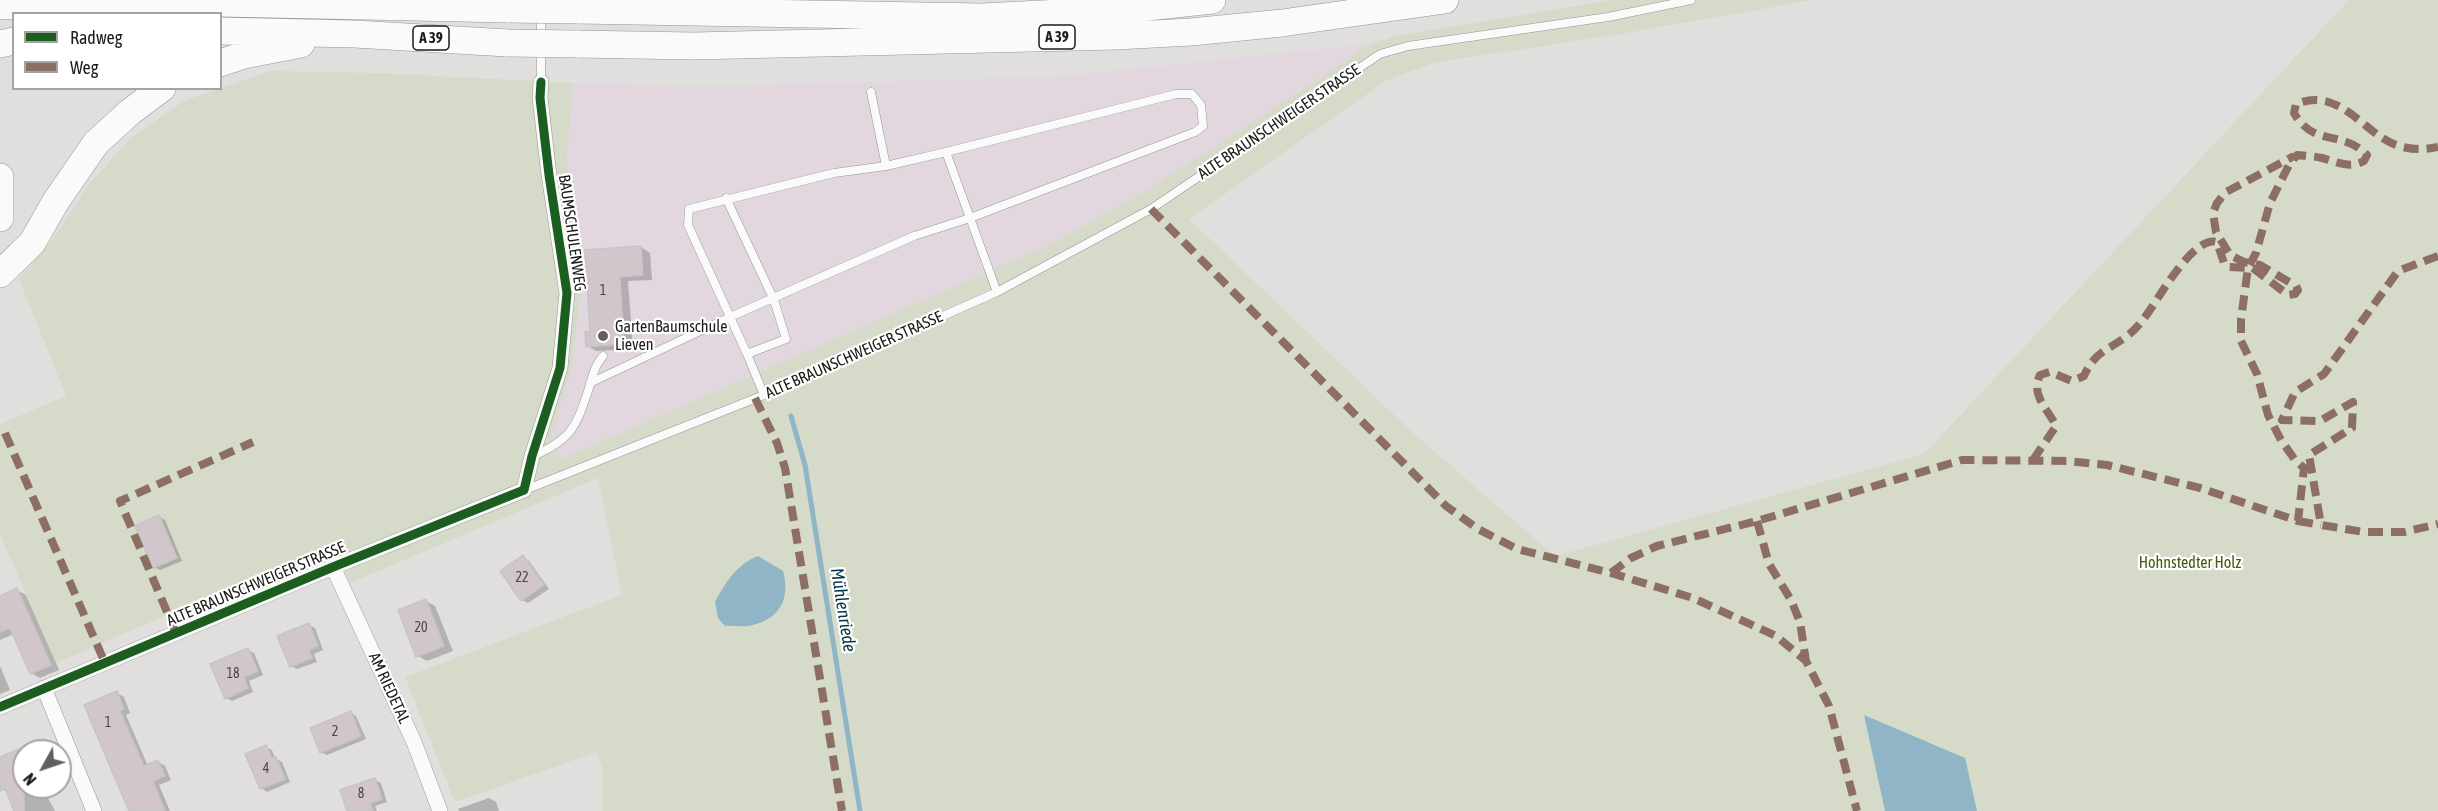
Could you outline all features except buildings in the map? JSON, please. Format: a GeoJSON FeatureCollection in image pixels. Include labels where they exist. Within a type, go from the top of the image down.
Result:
{"type":"FeatureCollection","features":[{"type":"Feature","properties":{"kind":"highway","name":"A 39"},"geometry":{"type":"LineString","coordinates":[[0,6],[171,2],[509,9],[570,4],[621,9],[982,17],[1120,10],[1212,0]]}},
{"type":"Feature","properties":{"kind":"highway","name":"A 39"},"geometry":{"type":"LineString","coordinates":[[222,31],[355,34],[507,43],[694,46],[1116,36],[1191,32],[1282,23],[1445,0]]}},
{"type":"Feature","properties":{"kind":"highway"},"geometry":{"type":"LineString","coordinates":[[222,62],[244,55],[355,34]]}},
{"type":"Feature","properties":{"kind":"highway"},"geometry":{"type":"LineString","coordinates":[[0,274],[32,243],[56,201],[96,143],[130,112],[159,90]]}},
{"type":"Feature","properties":{"kind":"highway"},"geometry":{"type":"LineString","coordinates":[[0,177],[0,218]]}},
{"type":"Feature","properties":{"kind":"street","name":"BAUMSCHULENWEG"},"geometry":{"type":"LineString","coordinates":[[524,490],[532,456],[560,368],[567,293],[549,175],[540,98],[541,82]]}},
{"type":"Feature","properties":{"kind":"street","name":"ALTE BRAUNSCHWEIGER STRASSE"},"geometry":{"type":"LineString","coordinates":[[0,707],[333,567],[524,490]]}},
{"type":"Feature","properties":{"kind":"street","name":"AM RIEDETAL"},"geometry":{"type":"LineString","coordinates":[[333,567],[414,742],[440,811]]}},
{"type":"Feature","properties":{"kind":"street"},"geometry":{"type":"LineString","coordinates":[[44,688],[94,811]]}},
{"type":"Feature","properties":{"kind":"lane"},"geometry":{"type":"LineString","coordinates":[[541,82],[542,0]]}},
{"type":"Feature","properties":{"kind":"lane","name":"ALTE BRAUNSCHWEIGER STRASSE"},"geometry":{"type":"LineString","coordinates":[[524,490],[764,395],[997,292],[1151,209],[1380,54],[1408,46],[1608,17],[1691,0]]}},
{"type":"Feature","properties":{"kind":"lane"},"geometry":{"type":"LineString","coordinates":[[871,92],[886,166]]}},
{"type":"Feature","properties":{"kind":"lane"},"geometry":{"type":"LineString","coordinates":[[590,383],[730,317],[774,300],[914,236],[970,218],[1195,132],[1203,126],[1201,105],[1192,94],[1176,94],[946,152],[886,166],[834,173],[689,209],[688,225],[730,317],[747,354],[764,395]]}},
{"type":"Feature","properties":{"kind":"lane"},"geometry":{"type":"LineString","coordinates":[[946,152],[997,292]]}},
{"type":"Feature","properties":{"kind":"lane"},"geometry":{"type":"LineString","coordinates":[[726,198],[774,300],[786,339],[747,354]]}},
{"type":"Feature","properties":{"kind":"lane"},"geometry":{"type":"LineString","coordinates":[[532,456],[554,447],[573,428],[590,383],[593,368],[603,356]]}},
{"type":"Feature","properties":{"kind":"shaded area","name":"GartenBaumschule Lieven"},"geometry":{"type":"Polygon","coordinates":[[[1370,44],[1144,192],[1047,246],[561,459],[554,447],[551,437],[572,366],[581,290],[567,157],[573,83],[711,86],[1051,77],[1370,44]]]}},
{"type":"Feature","properties":{"kind":"green space","name":"Hohnstedter Holz"},"geometry":{"type":"Polygon","coordinates":[[[1611,0],[1813,0],[1609,36],[1437,62],[1387,80],[1189,219],[1414,434],[1555,556],[1924,454],[2349,0],[2438,0],[2438,811],[602,811],[602,766],[597,752],[455,802],[405,677],[622,595],[598,478],[350,583],[331,544],[56,663],[0,534],[0,424],[66,396],[19,279],[53,239],[90,183],[132,137],[184,101],[222,90],[222,88],[271,71],[378,73],[573,83],[567,157],[581,290],[572,366],[551,437],[561,459],[1047,246],[1144,192],[1370,44],[1399,35],[1611,0]]]}},
{"type":"Feature","properties":{"kind":"water"},"geometry":{"type":"Polygon","coordinates":[[[758,556],[783,571],[784,599],[775,614],[768,619],[745,626],[725,626],[718,618],[715,602],[738,569],[758,556]]]}},
{"type":"Feature","properties":{"kind":"water"},"geometry":{"type":"Polygon","coordinates":[[[1864,715],[1965,758],[1977,811],[1885,811],[1864,715]]]}},
{"type":"Feature","properties":{"kind":"waterway","name":"Mühlenriede"},"geometry":{"type":"LineString","coordinates":[[791,416],[805,465],[860,811]]}},
{"type":"Feature","properties":{"kind":"marked path"},"geometry":{"type":"LineString","coordinates":[[1611,573],[1631,558],[1657,546],[1757,521],[1962,460],[2068,461],[2107,465],[2200,488],[2298,521],[2304,468],[2295,460],[2281,440],[2268,415],[2257,374],[2241,341],[2241,319],[2248,268],[2256,253],[2270,203],[2289,165],[2297,155],[2319,157],[2348,165],[2364,161],[2367,155],[2348,142],[2310,131],[2294,113],[2296,104],[2312,100],[2326,101],[2350,113],[2384,139],[2396,145],[2417,149],[2438,147]]}},
{"type":"Feature","properties":{"kind":"marked path"},"geometry":{"type":"LineString","coordinates":[[2033,460],[2056,426],[2037,390],[2040,375],[2050,372],[2072,381],[2084,376],[2097,356],[2138,326],[2181,265],[2200,247],[2209,242],[2217,242],[2224,263],[2229,267],[2253,268],[2288,295],[2295,294],[2298,290],[2296,286],[2260,265],[2244,262],[2230,255],[2216,232],[2213,213],[2217,203],[2226,192],[2294,156]]}},
{"type":"Feature","properties":{"kind":"marked path"},"geometry":{"type":"LineString","coordinates":[[1151,209],[1446,506],[1478,529],[1517,549],[1611,573],[1693,598],[1776,636],[1806,661],[1829,706],[1857,811]]}},
{"type":"Feature","properties":{"kind":"marked path"},"geometry":{"type":"LineString","coordinates":[[2438,256],[2398,271],[2324,374],[2295,392],[2282,420],[2320,421],[2353,402],[2352,428],[2309,455],[2321,525],[2364,532],[2404,532],[2438,524]]}},
{"type":"Feature","properties":{"kind":"marked path"},"geometry":{"type":"LineString","coordinates":[[755,398],[777,443],[785,468],[842,811]]}},
{"type":"Feature","properties":{"kind":"marked path"},"geometry":{"type":"LineString","coordinates":[[5,433],[105,663]]}},
{"type":"Feature","properties":{"kind":"marked path"},"geometry":{"type":"LineString","coordinates":[[176,633],[120,501],[253,442]]}},
{"type":"Feature","properties":{"kind":"marked path"},"geometry":{"type":"LineString","coordinates":[[1757,521],[1769,564],[1791,600],[1800,622],[1806,661]]}},
{"type":"Feature","properties":{"kind":"marked path"},"geometry":{"type":"LineString","coordinates":[[2298,521],[2321,525]]}},
{"type":"Feature","properties":{"kind":"cycle path"},"geometry":{"type":"LineString","coordinates":[[0,707],[333,567],[524,490],[532,456],[560,368],[567,293],[549,175],[540,98],[541,82]]}},
{"type":"Feature","properties":{"kind":"place","name":"GartenBaumschule Lieven"},"geometry":{"type":"Point","coordinates":[603,336]}}]}
